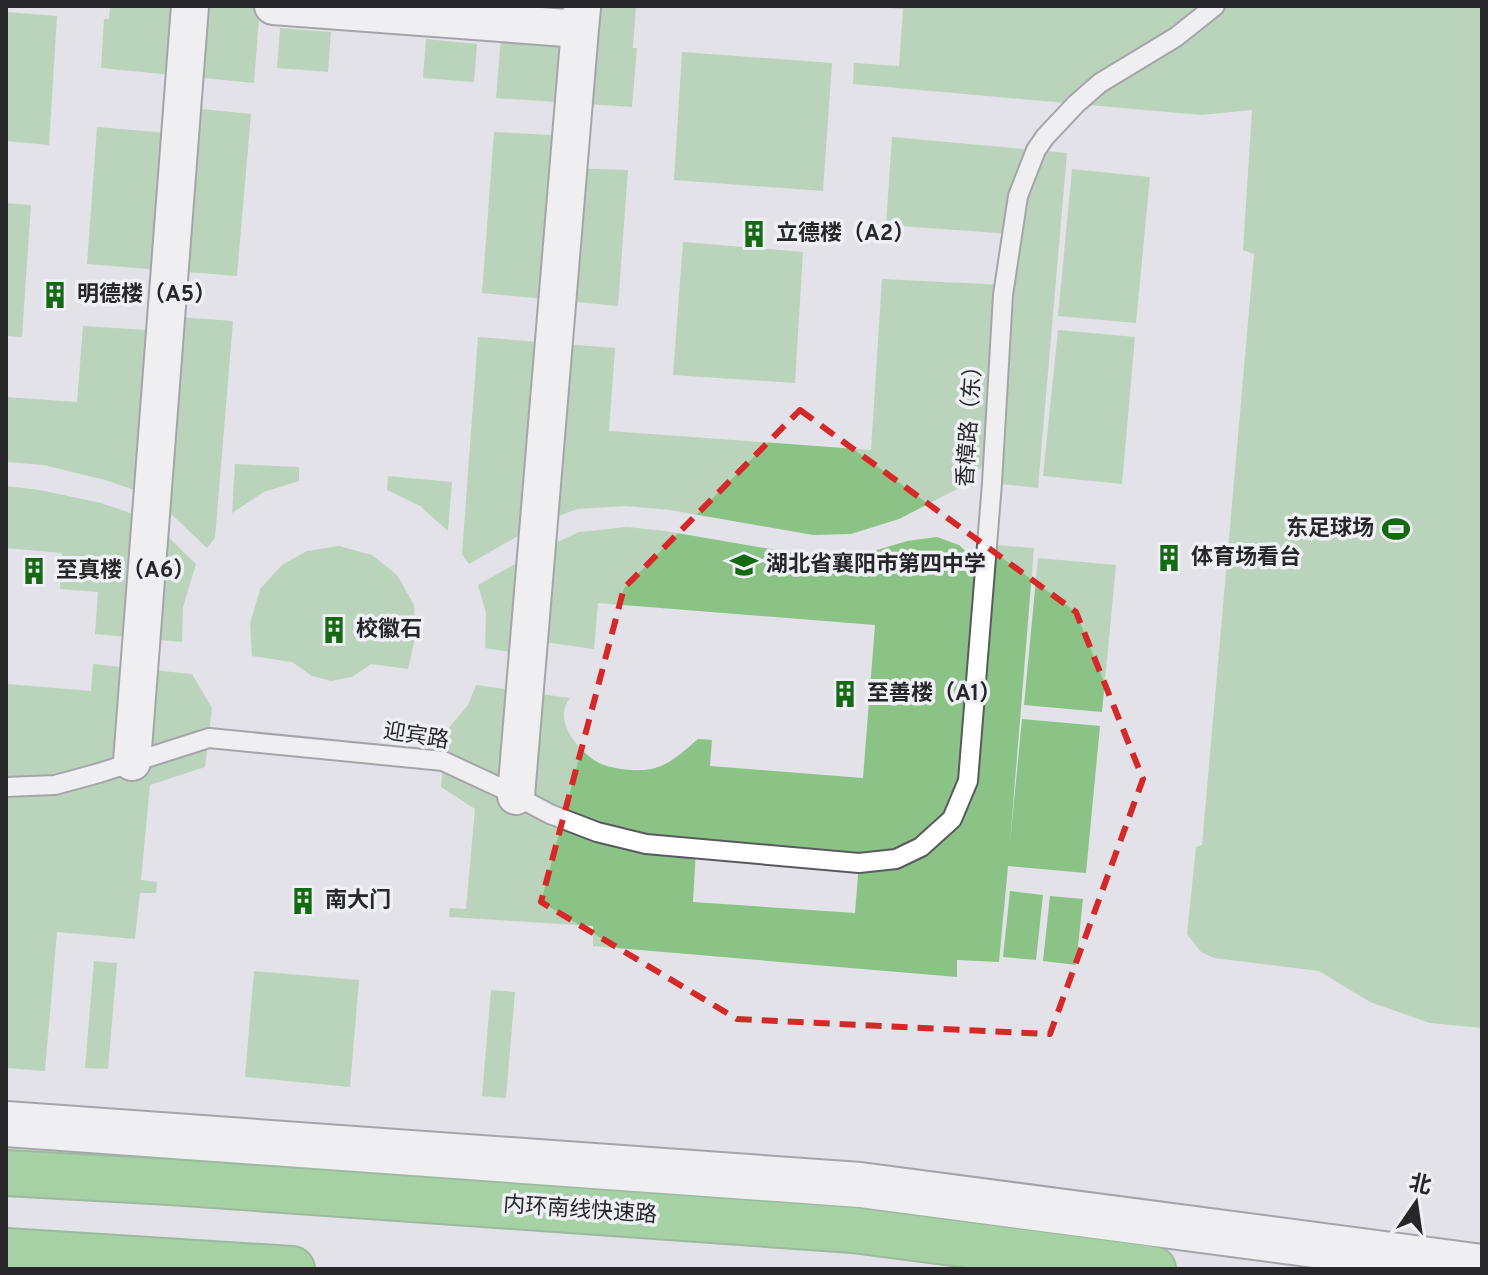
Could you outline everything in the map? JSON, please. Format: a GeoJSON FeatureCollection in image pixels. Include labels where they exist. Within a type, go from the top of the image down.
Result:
{"type":"FeatureCollection","features":[{"type":"Feature","properties":{"kind":"highway"},"geometry":{"type":"LineString","coordinates":[[6,1144],[170,1182]]}},
{"type":"Feature","properties":{"kind":"highway","name":"内环南线快速路"},"geometry":{"type":"LineString","coordinates":[[6,1173],[853,1230],[1153,1269]]}},
{"type":"Feature","properties":{"kind":"highway"},"geometry":{"type":"LineString","coordinates":[[6,1251],[128,1264],[292,1269]]}},
{"type":"Feature","properties":{"kind":"main road"},"geometry":{"type":"LineString","coordinates":[[6,1124],[860,1185],[1482,1267]]}},
{"type":"Feature","properties":{"kind":"street"},"geometry":{"type":"LineString","coordinates":[[132,762],[190,6]]}},
{"type":"Feature","properties":{"kind":"street"},"geometry":{"type":"LineString","coordinates":[[273,6],[581,18],[516,796]]}},
{"type":"Feature","properties":{"kind":"lane","name":"香樟路（东）"},"geometry":{"type":"LineString","coordinates":[[859,863],[896,859],[921,847],[952,819],[968,781],[992,483],[1003,295],[1018,196],[1036,150],[1065,115],[1100,83],[1176,37],[1215,6]]}},
{"type":"Feature","properties":{"kind":"lane","name":"迎宾路"},"geometry":{"type":"LineString","coordinates":[[6,787],[55,785],[209,738],[443,761],[550,814],[597,832],[646,844],[859,863]]}},
{"type":"Feature","properties":{"kind":"highlighted area"},"geometry":{"type":"Polygon","coordinates":[[[800,410],[1076,612],[1143,779],[1050,1034],[737,1019],[541,902],[624,588],[800,410]]]}},
{"type":"Feature","properties":{"kind":"green space"},"geometry":{"type":"Polygon","coordinates":[[[110,6],[260,6],[254,83],[101,68],[104,19],[109,19],[110,6]]]}},
{"type":"Feature","properties":{"kind":"green space"},"geometry":{"type":"Polygon","coordinates":[[[483,6],[636,6],[633,48],[637,48],[632,107],[496,98],[502,24],[483,6]]]}},
{"type":"Feature","properties":{"kind":"green space"},"geometry":{"type":"Polygon","coordinates":[[[865,6],[1482,6],[1482,1028],[1430,1023],[1370,1002],[1319,971],[1214,958],[1201,952],[1187,934],[1196,847],[1202,845],[1254,254],[1243,250],[1252,110],[1201,115],[853,84],[854,63],[899,66],[903,9],[865,6]]]}},
{"type":"Feature","properties":{"kind":"green space"},"geometry":{"type":"Polygon","coordinates":[[[6,12],[57,16],[49,145],[6,141],[6,12]]]}},
{"type":"Feature","properties":{"kind":"green space"},"geometry":{"type":"Polygon","coordinates":[[[280,28],[331,32],[328,72],[277,68],[280,28]]]}},
{"type":"Feature","properties":{"kind":"green space"},"geometry":{"type":"Polygon","coordinates":[[[426,39],[477,44],[474,82],[423,78],[426,39]]]}},
{"type":"Feature","properties":{"kind":"green space"},"geometry":{"type":"Polygon","coordinates":[[[682,52],[832,63],[823,191],[674,180],[682,52]]]}},
{"type":"Feature","properties":{"kind":"green space"},"geometry":{"type":"Polygon","coordinates":[[[182,107],[251,114],[237,276],[87,264],[97,127],[180,134],[182,107]]]}},
{"type":"Feature","properties":{"kind":"green space"},"geometry":{"type":"Polygon","coordinates":[[[494,132],[571,136],[569,168],[628,170],[618,306],[482,293],[494,132]]]}},
{"type":"Feature","properties":{"kind":"green space"},"geometry":{"type":"Polygon","coordinates":[[[892,137],[1067,153],[1038,488],[992,483],[992,457],[961,487],[899,519],[851,534],[813,535],[670,510],[626,506],[577,509],[539,524],[469,564],[462,554],[478,337],[615,348],[609,431],[871,450],[882,279],[1005,285],[1012,234],[886,225],[892,137]]]}},
{"type":"Feature","properties":{"kind":"green space"},"geometry":{"type":"Polygon","coordinates":[[[1072,169],[1150,177],[1136,323],[1058,316],[1072,169]]]}},
{"type":"Feature","properties":{"kind":"green space"},"geometry":{"type":"Polygon","coordinates":[[[6,203],[31,205],[22,337],[6,336],[6,203]]]}},
{"type":"Feature","properties":{"kind":"green space"},"geometry":{"type":"Polygon","coordinates":[[[683,242],[803,252],[795,383],[673,375],[683,242]]]}},
{"type":"Feature","properties":{"kind":"green space"},"geometry":{"type":"Polygon","coordinates":[[[166,316],[233,321],[215,538],[207,548],[152,496],[105,480],[44,465],[6,462],[6,397],[77,402],[83,326],[164,331],[166,316]]]}},
{"type":"Feature","properties":{"kind":"green space"},"geometry":{"type":"Polygon","coordinates":[[[1058,330],[1135,337],[1122,484],[1043,476],[1058,330]]]}},
{"type":"Feature","properties":{"kind":"green space"},"geometry":{"type":"Polygon","coordinates":[[[235,464],[299,467],[299,481],[264,492],[232,513],[235,464]]]}},
{"type":"Feature","properties":{"kind":"green space"},"geometry":{"type":"Polygon","coordinates":[[[388,476],[452,482],[448,531],[420,506],[387,490],[388,476]]]}},
{"type":"Feature","properties":{"kind":"green space"},"geometry":{"type":"Polygon","coordinates":[[[6,486],[101,503],[151,520],[196,564],[183,607],[182,642],[95,634],[98,592],[60,589],[62,553],[6,548],[6,486]]]}},
{"type":"Feature","properties":{"kind":"green space"},"geometry":{"type":"Polygon","coordinates":[[[627,527],[811,556],[857,556],[907,541],[937,537],[959,545],[984,569],[986,544],[1034,548],[1010,843],[1022,719],[1100,726],[1086,873],[1008,866],[999,962],[957,960],[957,977],[593,946],[593,926],[449,917],[450,908],[466,909],[475,809],[441,787],[447,730],[468,705],[476,685],[570,698],[564,716],[570,736],[593,759],[612,767],[639,770],[658,767],[698,739],[712,740],[710,766],[863,778],[875,625],[598,603],[594,649],[530,640],[528,655],[485,648],[486,613],[478,585],[579,532],[627,527]],[[696,849],[693,902],[855,913],[859,863],[696,849]]]}},
{"type":"Feature","properties":{"kind":"green space"},"geometry":{"type":"Polygon","coordinates":[[[339,546],[372,555],[397,575],[414,605],[415,638],[408,669],[371,664],[352,677],[331,681],[312,676],[292,662],[252,656],[250,624],[260,589],[282,565],[307,551],[339,546]]]}},
{"type":"Feature","properties":{"kind":"green space"},"geometry":{"type":"Polygon","coordinates":[[[1038,558],[1116,565],[1102,712],[1024,705],[1038,558]]]}},
{"type":"Feature","properties":{"kind":"green space"},"geometry":{"type":"Polygon","coordinates":[[[93,664],[192,674],[212,708],[205,767],[150,785],[141,880],[157,882],[156,893],[140,893],[135,939],[57,932],[45,1071],[6,1068],[6,684],[91,691],[93,664]]]}},
{"type":"Feature","properties":{"kind":"green space"},"geometry":{"type":"Polygon","coordinates":[[[1010,891],[1043,895],[1036,960],[1003,957],[1010,891]]]}},
{"type":"Feature","properties":{"kind":"green space"},"geometry":{"type":"Polygon","coordinates":[[[1050,896],[1083,899],[1076,965],[1043,961],[1050,896]]]}},
{"type":"Feature","properties":{"kind":"green space"},"geometry":{"type":"Polygon","coordinates":[[[94,961],[117,963],[108,1069],[85,1068],[94,961]]]}},
{"type":"Feature","properties":{"kind":"green space"},"geometry":{"type":"Polygon","coordinates":[[[254,971],[359,980],[350,1087],[245,1077],[254,971]]]}},
{"type":"Feature","properties":{"kind":"green space"},"geometry":{"type":"Polygon","coordinates":[[[491,990],[515,992],[506,1098],[482,1096],[491,990]]]}},
{"type":"Feature","properties":{"kind":"place","name":"立德楼（A2）"},"geometry":{"type":"Point","coordinates":[754,234]}},
{"type":"Feature","properties":{"kind":"place","name":"明德楼（A5）"},"geometry":{"type":"Point","coordinates":[55,295]}},
{"type":"Feature","properties":{"kind":"place","name":"东足球场"},"geometry":{"type":"Point","coordinates":[1396,529]}},
{"type":"Feature","properties":{"kind":"place","name":"体育场看台"},"geometry":{"type":"Point","coordinates":[1169,558]}},
{"type":"Feature","properties":{"kind":"place","name":"湖北省襄阳市第四中学"},"geometry":{"type":"Point","coordinates":[744,565]}},
{"type":"Feature","properties":{"kind":"place","name":"至真楼（A6）"},"geometry":{"type":"Point","coordinates":[34,571]}},
{"type":"Feature","properties":{"kind":"place","name":"校徽石"},"geometry":{"type":"Point","coordinates":[334,630]}},
{"type":"Feature","properties":{"kind":"place","name":"至善楼（A1）"},"geometry":{"type":"Point","coordinates":[845,694]}},
{"type":"Feature","properties":{"kind":"place","name":"南大门"},"geometry":{"type":"Point","coordinates":[303,901]}}]}
